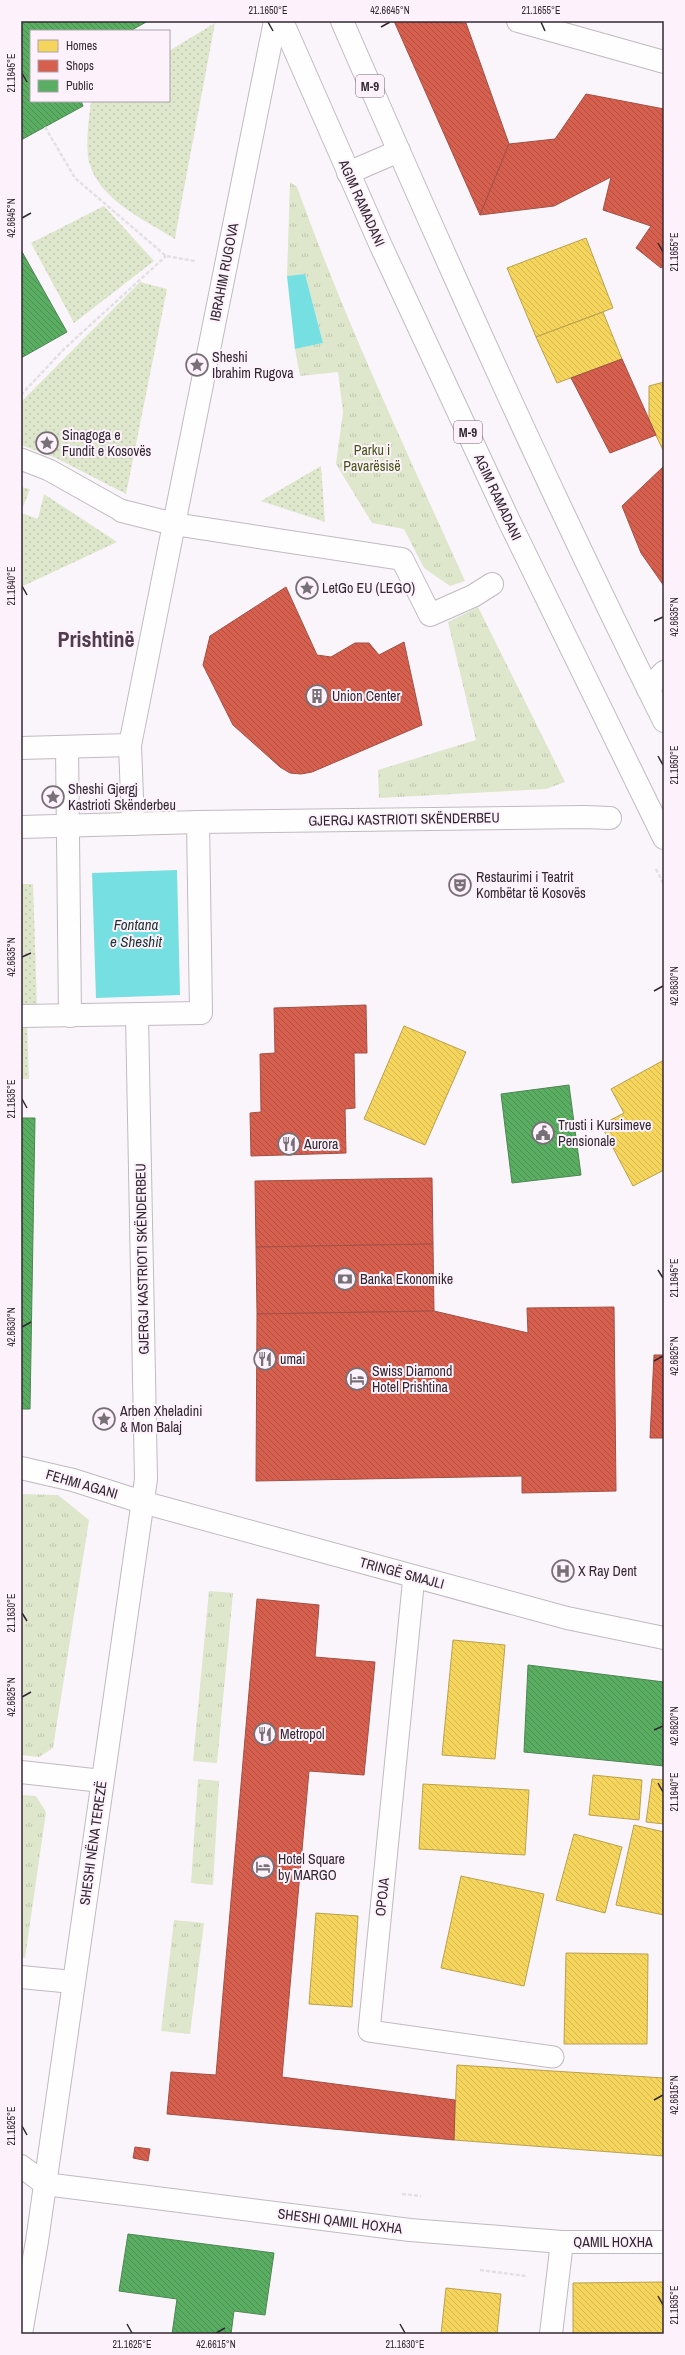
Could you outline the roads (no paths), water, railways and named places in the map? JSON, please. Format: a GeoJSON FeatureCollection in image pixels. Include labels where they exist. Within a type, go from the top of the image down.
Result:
{"type":"FeatureCollection","features":[{"type":"Feature","properties":{"kind":"street","name":"IBRAHIM RUGOVA"},"geometry":{"type":"LineString","coordinates":[[174,524],[224,268],[275,21]]}},
{"type":"Feature","properties":{"kind":"street","name":"AGIM RAMADANI"},"geometry":{"type":"LineString","coordinates":[[282,21],[348,172],[510,523],[664,838]]}},
{"type":"Feature","properties":{"kind":"street","name":"M-9"},"geometry":{"type":"LineString","coordinates":[[342,21],[399,151],[559,502],[664,721]]}},
{"type":"Feature","properties":{"kind":"street"},"geometry":{"type":"LineString","coordinates":[[518,21],[664,62]]}},
{"type":"Feature","properties":{"kind":"street"},"geometry":{"type":"LineString","coordinates":[[348,172],[399,151]]}},
{"type":"Feature","properties":{"kind":"street"},"geometry":{"type":"LineString","coordinates":[[122,512],[174,524],[402,559],[430,615],[473,596],[492,584]]}},
{"type":"Feature","properties":{"kind":"street"},"geometry":{"type":"LineString","coordinates":[[133,824],[130,745],[174,524]]}},
{"type":"Feature","properties":{"kind":"street"},"geometry":{"type":"LineString","coordinates":[[648,689],[664,672]]}},
{"type":"Feature","properties":{"kind":"street"},"geometry":{"type":"LineString","coordinates":[[21,748],[130,745]]}},
{"type":"Feature","properties":{"kind":"street"},"geometry":{"type":"LineString","coordinates":[[67,747],[70,1016]]}},
{"type":"Feature","properties":{"kind":"street","name":"GJERGJ KASTRIOTI SKËNDERBEU"},"geometry":{"type":"LineString","coordinates":[[21,827],[198,822],[584,816],[610,818]]}},
{"type":"Feature","properties":{"kind":"street"},"geometry":{"type":"LineString","coordinates":[[21,1016],[201,1013],[198,822]]}},
{"type":"Feature","properties":{"kind":"street","name":"GJERGJ KASTRIOTI SKËNDERBEU"},"geometry":{"type":"LineString","coordinates":[[137,1015],[146,1479],[142,1502]]}},
{"type":"Feature","properties":{"kind":"street","name":"FEHMI AGANI"},"geometry":{"type":"LineString","coordinates":[[21,1468],[73,1480],[142,1502]]}},
{"type":"Feature","properties":{"kind":"street","name":"TRINGË SMAJLI"},"geometry":{"type":"LineString","coordinates":[[142,1502],[567,1618],[664,1638]]}},
{"type":"Feature","properties":{"kind":"street","name":"SHESHI NËNA TEREZË"},"geometry":{"type":"LineString","coordinates":[[21,2334],[29,2241],[45,2184],[142,1502]]}},
{"type":"Feature","properties":{"kind":"street"},"geometry":{"type":"LineString","coordinates":[[21,1772],[102,1781]]}},
{"type":"Feature","properties":{"kind":"street"},"geometry":{"type":"LineString","coordinates":[[21,1977],[73,1982]]}},
{"type":"Feature","properties":{"kind":"street"},"geometry":{"type":"LineString","coordinates":[[21,2166],[45,2184]]}},
{"type":"Feature","properties":{"kind":"street","name":"SHESHI QAMIL HOXHA"},"geometry":{"type":"LineString","coordinates":[[45,2184],[410,2230],[562,2242]]}},
{"type":"Feature","properties":{"kind":"street"},"geometry":{"type":"LineString","coordinates":[[551,2334],[562,2242]]}},
{"type":"Feature","properties":{"kind":"street","name":"QAMIL HOXHA"},"geometry":{"type":"LineString","coordinates":[[562,2242],[664,2242]]}},
{"type":"Feature","properties":{"kind":"lane"},"geometry":{"type":"LineString","coordinates":[[21,459],[49,470],[122,512]]}},
{"type":"Feature","properties":{"kind":"lane","name":"OPOJA"},"geometry":{"type":"LineString","coordinates":[[414,1576],[369,2031],[554,2057]]}},
{"type":"Feature","properties":{"kind":"water"},"geometry":{"type":"Polygon","coordinates":[[[305,274],[323,343],[295,349],[287,276],[305,274]]]}},
{"type":"Feature","properties":{"kind":"water","name":"Fontana e Sheshit"},"geometry":{"type":"Polygon","coordinates":[[[177,870],[180,995],[96,998],[92,873],[177,870]]]}},
{"type":"Feature","properties":{"kind":"place","name":"Sheshi Ibrahim Rugova"},"geometry":{"type":"Point","coordinates":[197,365]}},
{"type":"Feature","properties":{"kind":"place","name":"Sinagoga e Fundit e Kosovës"},"geometry":{"type":"Point","coordinates":[47,443]}},
{"type":"Feature","properties":{"kind":"place","name":"LetGo EU (LEGO)"},"geometry":{"type":"Point","coordinates":[307,588]}},
{"type":"Feature","properties":{"kind":"place","name":"Union Center"},"geometry":{"type":"Point","coordinates":[317,696]}},
{"type":"Feature","properties":{"kind":"place","name":"Sheshi Gjergj Kastrioti Skënderbeu"},"geometry":{"type":"Point","coordinates":[53,797]}},
{"type":"Feature","properties":{"kind":"place","name":"Restaurimi i Teatrit Kombëtar të Kosovës"},"geometry":{"type":"Point","coordinates":[460,885]}},
{"type":"Feature","properties":{"kind":"place","name":"Trusti i Kursimeve Pensionale"},"geometry":{"type":"Point","coordinates":[543,1133]}},
{"type":"Feature","properties":{"kind":"place","name":"Aurora"},"geometry":{"type":"Point","coordinates":[289,1144]}},
{"type":"Feature","properties":{"kind":"place","name":"Banka Ekonomike"},"geometry":{"type":"Point","coordinates":[345,1279]}},
{"type":"Feature","properties":{"kind":"place","name":"umai"},"geometry":{"type":"Point","coordinates":[265,1359]}},
{"type":"Feature","properties":{"kind":"place","name":"Swiss Diamond Hotel Prishtina"},"geometry":{"type":"Point","coordinates":[357,1379]}},
{"type":"Feature","properties":{"kind":"place","name":"Arben Xheladini & Mon Balaj"},"geometry":{"type":"Point","coordinates":[104,1419]}},
{"type":"Feature","properties":{"kind":"place","name":"X Ray Dent"},"geometry":{"type":"Point","coordinates":[563,1571]}},
{"type":"Feature","properties":{"kind":"place","name":"Metropol"},"geometry":{"type":"Point","coordinates":[265,1734]}},
{"type":"Feature","properties":{"kind":"place","name":"Hotel Square by MARGO"},"geometry":{"type":"Point","coordinates":[263,1867]}},
{"type":"Feature","properties":{"kind":"district","name":"Prishtinë"},"geometry":{"type":"Point","coordinates":[96,639]}},
{"type":"Feature","properties":{"kind":"park label","name":"Parku i Pavarësisë"},"geometry":{"type":"Point","coordinates":[372,458]}}]}
